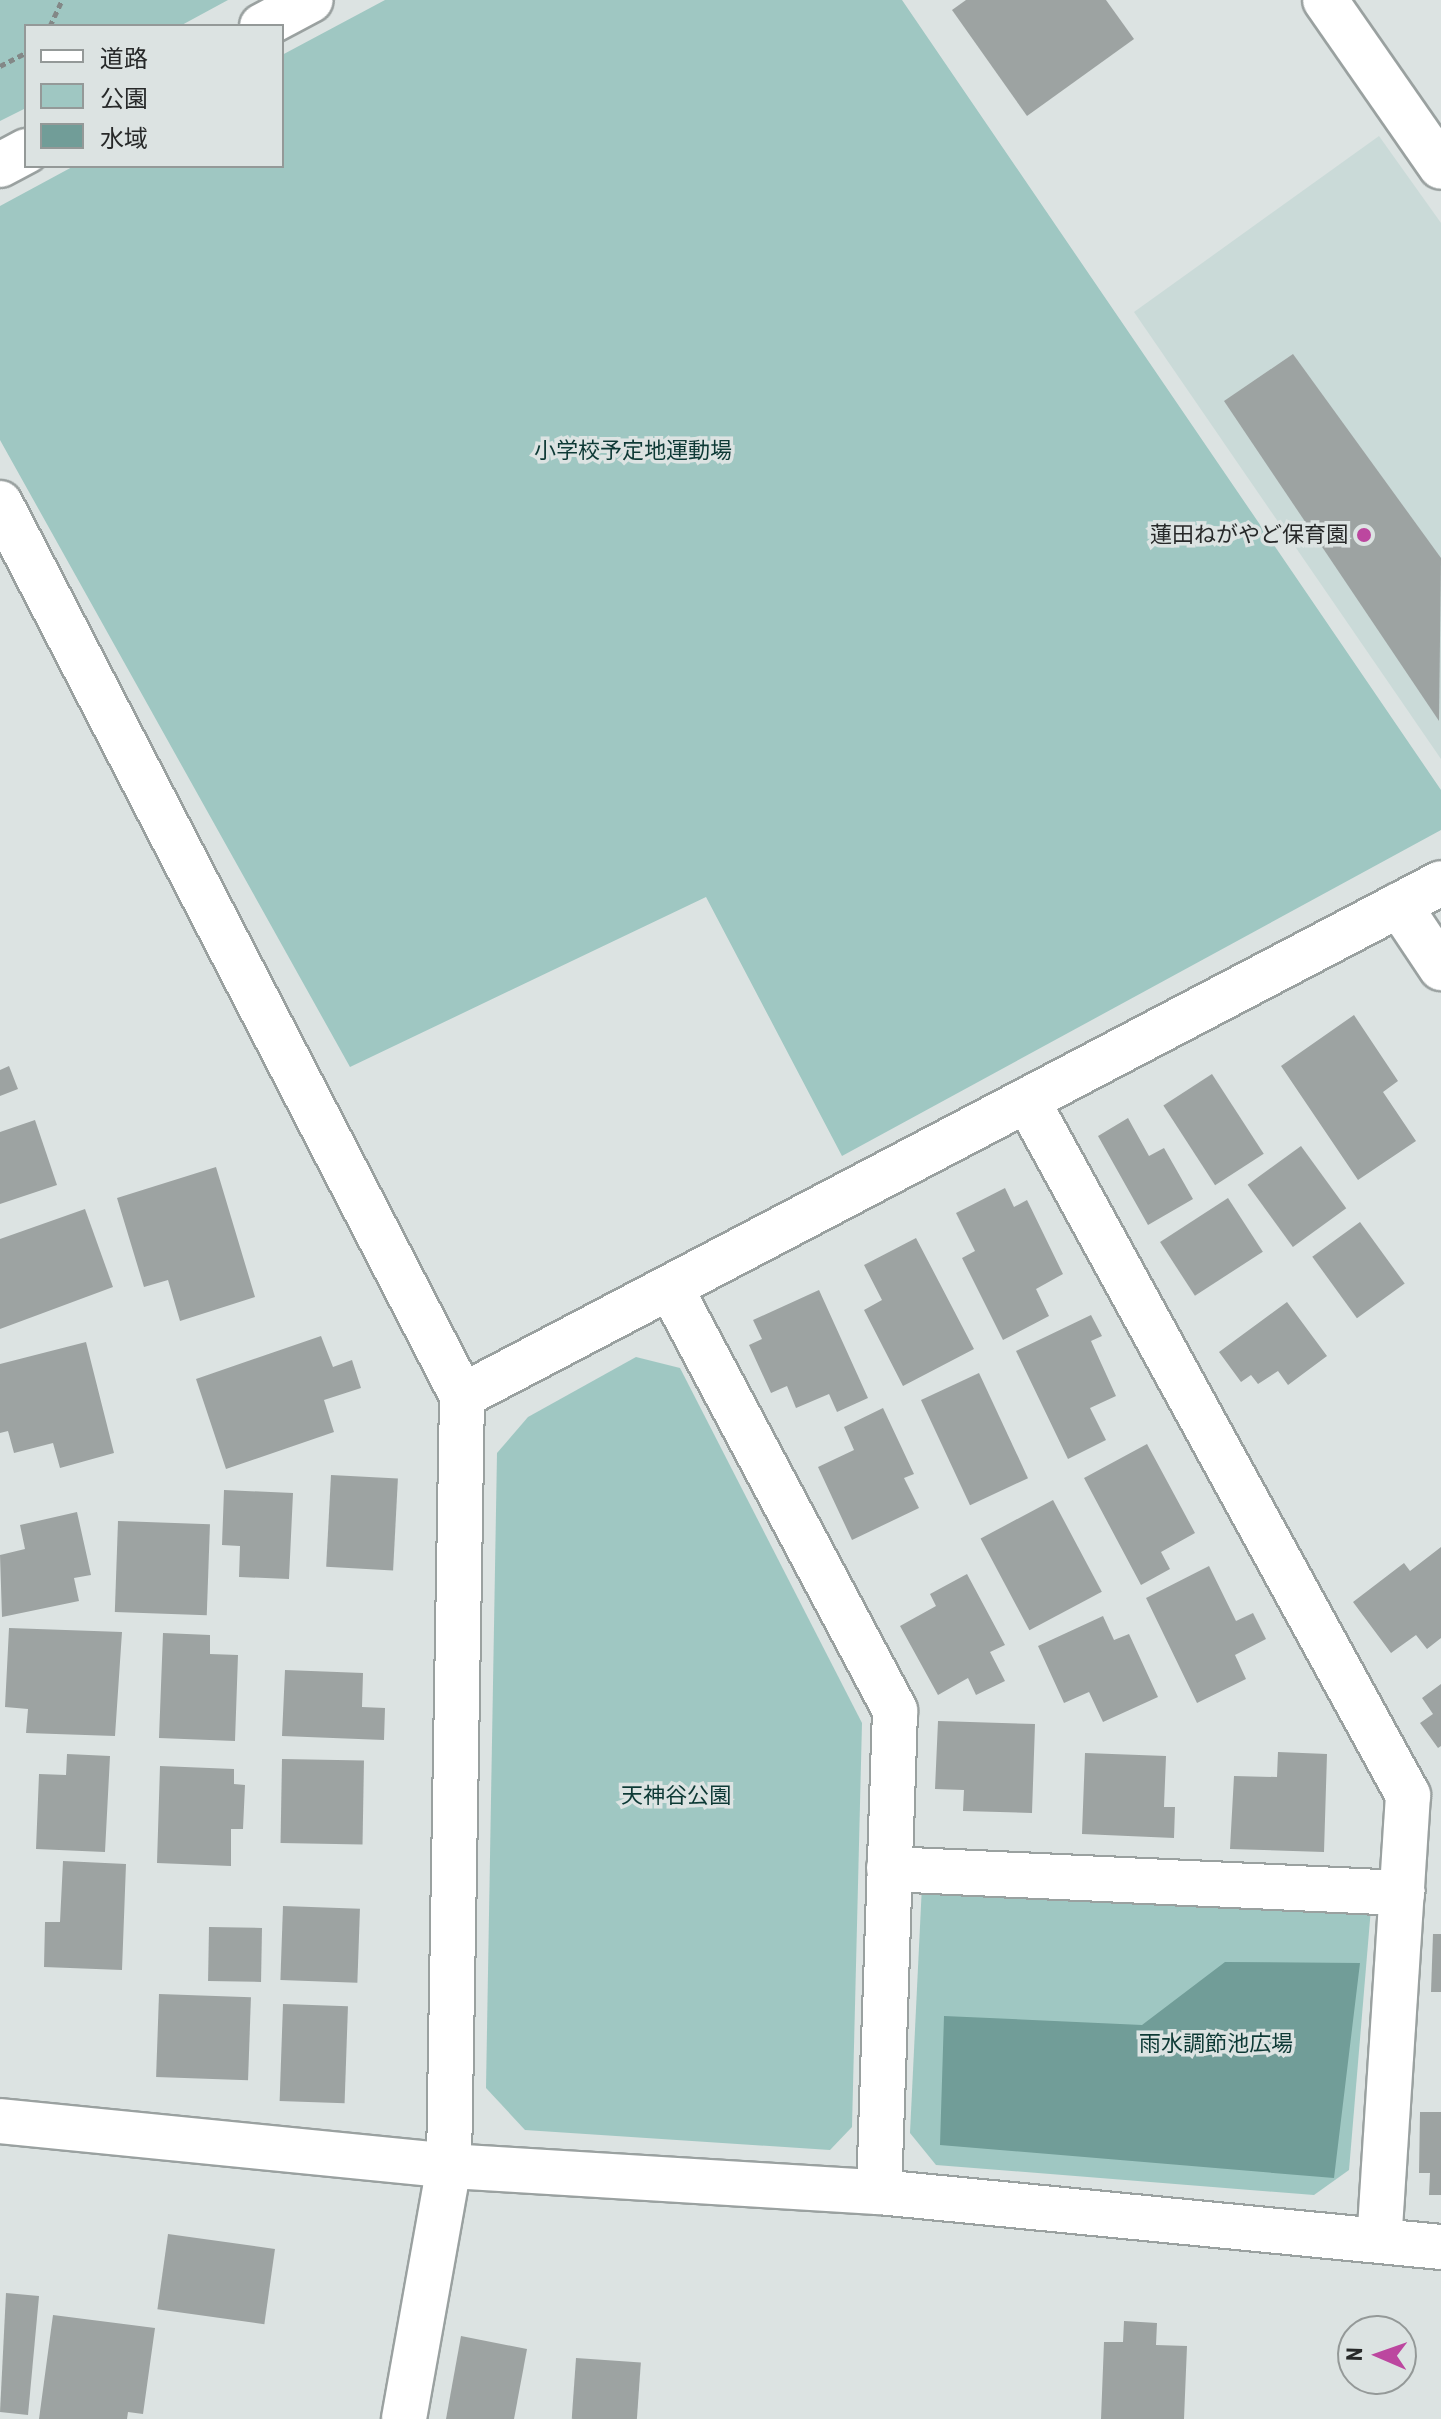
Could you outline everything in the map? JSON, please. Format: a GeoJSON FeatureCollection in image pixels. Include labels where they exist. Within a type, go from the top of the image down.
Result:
{"type":"FeatureCollection","features":[{"type":"Feature","properties":{"kind":"street"},"geometry":{"type":"LineString","coordinates":[[266,24],[311,0]]}},
{"type":"Feature","properties":{"kind":"street"},"geometry":{"type":"LineString","coordinates":[[1325,0],[1441,167]]}},
{"type":"Feature","properties":{"kind":"street"},"geometry":{"type":"LineString","coordinates":[[0,165],[24,152]]}},
{"type":"Feature","properties":{"kind":"street"},"geometry":{"type":"LineString","coordinates":[[0,503],[462,1396],[449,2166],[404,2419]]}},
{"type":"Feature","properties":{"kind":"street"},"geometry":{"type":"LineString","coordinates":[[462,1396],[1441,883]]}},
{"type":"Feature","properties":{"kind":"street"},"geometry":{"type":"LineString","coordinates":[[1399,905],[1441,968]]}},
{"type":"Feature","properties":{"kind":"street"},"geometry":{"type":"LineString","coordinates":[[1027,1100],[1424,1796],[1402,1893],[1379,2239]]}},
{"type":"Feature","properties":{"kind":"street"},"geometry":{"type":"LineString","coordinates":[[670,1287],[895,1711],[879,2192]]}},
{"type":"Feature","properties":{"kind":"street"},"geometry":{"type":"LineString","coordinates":[[889,1869],[1402,1893]]}},
{"type":"Feature","properties":{"kind":"street"},"geometry":{"type":"LineString","coordinates":[[0,2121],[449,2166],[879,2192],[1441,2247]]}},
{"type":"Feature","properties":{"kind":"path"},"geometry":{"type":"LineString","coordinates":[[51,24],[62,0]]}},
{"type":"Feature","properties":{"kind":"path"},"geometry":{"type":"LineString","coordinates":[[0,66],[24,54]]}},
{"type":"Feature","properties":{"kind":"shaded area","name":"蓮田ねがやど保育園"},"geometry":{"type":"Polygon","coordinates":[[[1379,136],[1441,223],[1441,759],[1134,312],[1379,136]]]}},
{"type":"Feature","properties":{"kind":"green space"},"geometry":{"type":"Polygon","coordinates":[[[0,0],[228,0],[184,24],[24,24],[24,109],[0,121],[0,0]]]}},
{"type":"Feature","properties":{"kind":"green space","name":"小学校予定地運動場"},"geometry":{"type":"Polygon","coordinates":[[[385,0],[902,0],[1441,790],[1441,830],[842,1156],[706,897],[350,1067],[0,440],[0,206],[70,168],[284,168],[284,54],[385,0]]]}},
{"type":"Feature","properties":{"kind":"green space","name":"天神谷公園"},"geometry":{"type":"Polygon","coordinates":[[[636,1357],[680,1368],[862,1723],[852,2127],[830,2150],[525,2130],[486,2088],[497,1453],[528,1417],[636,1357]]]}},
{"type":"Feature","properties":{"kind":"green space","name":"雨水調節池広場"},"geometry":{"type":"Polygon","coordinates":[[[922,1885],[1371,1908],[1349,2170],[1314,2195],[936,2165],[910,2133],[922,1885]]]}},
{"type":"Feature","properties":{"kind":"water"},"geometry":{"type":"Polygon","coordinates":[[[1225,1962],[1360,1963],[1334,2178],[940,2145],[944,2016],[1142,2025],[1225,1962]]]}},
{"type":"Feature","properties":{"kind":"building"},"geometry":{"type":"Polygon","coordinates":[[[966,0],[1106,0],[1134,39],[1027,116],[952,10],[966,0]]]}},
{"type":"Feature","properties":{"kind":"building"},"geometry":{"type":"Polygon","coordinates":[[[1293,354],[1441,558],[1439,721],[1224,401],[1293,354]]]}},
{"type":"Feature","properties":{"kind":"building"},"geometry":{"type":"Polygon","coordinates":[[[1354,1015],[1398,1081],[1383,1092],[1416,1141],[1358,1180],[1281,1066],[1354,1015]]]}},
{"type":"Feature","properties":{"kind":"building"},"geometry":{"type":"Polygon","coordinates":[[[9,1066],[18,1089],[0,1096],[0,1070],[9,1066]]]}},
{"type":"Feature","properties":{"kind":"building"},"geometry":{"type":"Polygon","coordinates":[[[1212,1074],[1264,1154],[1215,1185],[1163,1106],[1212,1074]]]}},
{"type":"Feature","properties":{"kind":"building"},"geometry":{"type":"Polygon","coordinates":[[[1128,1118],[1149,1156],[1164,1148],[1193,1199],[1148,1225],[1098,1136],[1128,1118]]]}},
{"type":"Feature","properties":{"kind":"building"},"geometry":{"type":"Polygon","coordinates":[[[35,1120],[57,1185],[0,1204],[0,1132],[35,1120]]]}},
{"type":"Feature","properties":{"kind":"building"},"geometry":{"type":"Polygon","coordinates":[[[1301,1146],[1346,1208],[1293,1247],[1248,1185],[1301,1146]]]}},
{"type":"Feature","properties":{"kind":"building"},"geometry":{"type":"Polygon","coordinates":[[[216,1167],[255,1297],[180,1321],[168,1280],[144,1287],[117,1198],[216,1167]]]}},
{"type":"Feature","properties":{"kind":"building"},"geometry":{"type":"Polygon","coordinates":[[[1005,1188],[1014,1207],[1027,1200],[1063,1274],[1036,1289],[1049,1316],[1003,1340],[962,1258],[975,1251],[956,1213],[1005,1188]]]}},
{"type":"Feature","properties":{"kind":"building"},"geometry":{"type":"Polygon","coordinates":[[[1228,1198],[1263,1252],[1195,1296],[1160,1242],[1228,1198]]]}},
{"type":"Feature","properties":{"kind":"building"},"geometry":{"type":"Polygon","coordinates":[[[85,1209],[113,1287],[0,1329],[0,1239],[85,1209]]]}},
{"type":"Feature","properties":{"kind":"building"},"geometry":{"type":"Polygon","coordinates":[[[1360,1222],[1405,1283],[1357,1318],[1312,1257],[1360,1222]]]}},
{"type":"Feature","properties":{"kind":"building"},"geometry":{"type":"Polygon","coordinates":[[[916,1238],[974,1349],[903,1386],[864,1310],[882,1300],[864,1265],[916,1238]]]}},
{"type":"Feature","properties":{"kind":"building"},"geometry":{"type":"Polygon","coordinates":[[[819,1290],[868,1398],[837,1412],[829,1394],[796,1408],[787,1386],[771,1393],[749,1345],[762,1339],[753,1320],[819,1290]]]}},
{"type":"Feature","properties":{"kind":"building"},"geometry":{"type":"Polygon","coordinates":[[[1287,1302],[1327,1356],[1288,1385],[1278,1371],[1258,1384],[1251,1375],[1241,1382],[1219,1352],[1287,1302]]]}},
{"type":"Feature","properties":{"kind":"building"},"geometry":{"type":"Polygon","coordinates":[[[1091,1315],[1102,1336],[1091,1341],[1116,1396],[1090,1408],[1106,1440],[1068,1459],[1016,1351],[1091,1315]]]}},
{"type":"Feature","properties":{"kind":"building"},"geometry":{"type":"Polygon","coordinates":[[[321,1336],[333,1367],[352,1360],[361,1388],[324,1400],[334,1432],[226,1469],[196,1379],[321,1336]]]}},
{"type":"Feature","properties":{"kind":"building"},"geometry":{"type":"Polygon","coordinates":[[[86,1342],[114,1453],[60,1468],[53,1443],[14,1453],[8,1431],[0,1433],[0,1364],[86,1342]]]}},
{"type":"Feature","properties":{"kind":"building"},"geometry":{"type":"Polygon","coordinates":[[[979,1373],[1028,1478],[970,1505],[921,1400],[979,1373]]]}},
{"type":"Feature","properties":{"kind":"building"},"geometry":{"type":"Polygon","coordinates":[[[883,1408],[914,1474],[904,1478],[919,1508],[852,1540],[818,1467],[854,1450],[844,1427],[883,1408]]]}},
{"type":"Feature","properties":{"kind":"building"},"geometry":{"type":"Polygon","coordinates":[[[1147,1444],[1195,1533],[1161,1552],[1170,1569],[1141,1585],[1084,1478],[1147,1444]]]}},
{"type":"Feature","properties":{"kind":"building"},"geometry":{"type":"Polygon","coordinates":[[[331,1475],[398,1479],[393,1570],[326,1567],[331,1475]]]}},
{"type":"Feature","properties":{"kind":"building"},"geometry":{"type":"Polygon","coordinates":[[[224,1490],[293,1493],[289,1579],[239,1577],[240,1546],[222,1545],[224,1490]]]}},
{"type":"Feature","properties":{"kind":"building"},"geometry":{"type":"Polygon","coordinates":[[[1053,1500],[1102,1592],[1029,1630],[981,1538],[1053,1500]]]}},
{"type":"Feature","properties":{"kind":"building"},"geometry":{"type":"Polygon","coordinates":[[[77,1512],[91,1575],[74,1578],[79,1601],[2,1617],[0,1555],[25,1549],[20,1525],[77,1512]]]}},
{"type":"Feature","properties":{"kind":"building"},"geometry":{"type":"Polygon","coordinates":[[[118,1521],[210,1524],[207,1615],[115,1612],[118,1521]]]}},
{"type":"Feature","properties":{"kind":"building"},"geometry":{"type":"Polygon","coordinates":[[[1441,1547],[1441,1638],[1427,1649],[1416,1635],[1391,1653],[1353,1602],[1404,1563],[1410,1571],[1441,1547]]]}},
{"type":"Feature","properties":{"kind":"building"},"geometry":{"type":"Polygon","coordinates":[[[1209,1566],[1236,1621],[1253,1613],[1266,1639],[1235,1655],[1246,1679],[1197,1703],[1146,1598],[1209,1566]]]}},
{"type":"Feature","properties":{"kind":"building"},"geometry":{"type":"Polygon","coordinates":[[[967,1574],[1005,1645],[990,1652],[1005,1681],[976,1695],[968,1678],[938,1695],[900,1626],[936,1606],[930,1594],[967,1574]]]}},
{"type":"Feature","properties":{"kind":"building"},"geometry":{"type":"Polygon","coordinates":[[[1103,1616],[1114,1640],[1129,1634],[1158,1697],[1103,1722],[1089,1692],[1064,1703],[1038,1646],[1103,1616]]]}},
{"type":"Feature","properties":{"kind":"building"},"geometry":{"type":"Polygon","coordinates":[[[9,1628],[122,1632],[115,1736],[26,1733],[28,1709],[5,1707],[9,1628]]]}},
{"type":"Feature","properties":{"kind":"building"},"geometry":{"type":"Polygon","coordinates":[[[163,1633],[210,1635],[210,1654],[238,1655],[235,1741],[159,1738],[163,1633]]]}},
{"type":"Feature","properties":{"kind":"building"},"geometry":{"type":"Polygon","coordinates":[[[285,1670],[363,1673],[362,1707],[385,1708],[384,1740],[282,1736],[285,1670]]]}},
{"type":"Feature","properties":{"kind":"building"},"geometry":{"type":"Polygon","coordinates":[[[1441,1684],[1441,1746],[1438,1748],[1420,1723],[1433,1714],[1422,1698],[1441,1684]]]}},
{"type":"Feature","properties":{"kind":"building"},"geometry":{"type":"Polygon","coordinates":[[[938,1721],[1035,1724],[1032,1813],[963,1811],[964,1790],[935,1789],[938,1721]]]}},
{"type":"Feature","properties":{"kind":"building"},"geometry":{"type":"Polygon","coordinates":[[[1278,1752],[1327,1754],[1324,1852],[1230,1849],[1234,1776],[1277,1777],[1278,1752]]]}},
{"type":"Feature","properties":{"kind":"building"},"geometry":{"type":"Polygon","coordinates":[[[1085,1753],[1166,1756],[1164,1807],[1175,1807],[1174,1838],[1082,1834],[1085,1753]]]}},
{"type":"Feature","properties":{"kind":"building"},"geometry":{"type":"Polygon","coordinates":[[[67,1754],[110,1756],[105,1852],[36,1849],[39,1774],[66,1775],[67,1754]]]}},
{"type":"Feature","properties":{"kind":"building"},"geometry":{"type":"Polygon","coordinates":[[[282,1759],[364,1760],[363,1844],[281,1843],[282,1759]]]}},
{"type":"Feature","properties":{"kind":"building"},"geometry":{"type":"Polygon","coordinates":[[[160,1766],[234,1769],[234,1784],[245,1785],[243,1829],[231,1829],[231,1866],[157,1863],[160,1766]]]}},
{"type":"Feature","properties":{"kind":"building"},"geometry":{"type":"Polygon","coordinates":[[[63,1861],[126,1864],[122,1970],[44,1967],[45,1922],[60,1922],[63,1861]]]}},
{"type":"Feature","properties":{"kind":"building"},"geometry":{"type":"Polygon","coordinates":[[[283,1906],[360,1909],[357,1983],[280,1980],[283,1906]]]}},
{"type":"Feature","properties":{"kind":"building"},"geometry":{"type":"Polygon","coordinates":[[[209,1927],[262,1928],[261,1982],[208,1981],[209,1927]]]}},
{"type":"Feature","properties":{"kind":"building"},"geometry":{"type":"Polygon","coordinates":[[[1433,1934],[1441,1934],[1441,1992],[1431,1992],[1433,1934]]]}},
{"type":"Feature","properties":{"kind":"building"},"geometry":{"type":"Polygon","coordinates":[[[159,1994],[251,1997],[248,2080],[156,2077],[159,1994]]]}},
{"type":"Feature","properties":{"kind":"building"},"geometry":{"type":"Polygon","coordinates":[[[283,2004],[348,2006],[345,2103],[280,2101],[283,2004]]]}},
{"type":"Feature","properties":{"kind":"building"},"geometry":{"type":"Polygon","coordinates":[[[1420,2112],[1441,2112],[1441,2195],[1429,2195],[1430,2173],[1419,2173],[1420,2112]]]}},
{"type":"Feature","properties":{"kind":"building"},"geometry":{"type":"Polygon","coordinates":[[[168,2234],[275,2249],[264,2324],[157,2309],[168,2234]]]}},
{"type":"Feature","properties":{"kind":"building"},"geometry":{"type":"Polygon","coordinates":[[[6,2293],[39,2296],[28,2415],[0,2412],[6,2293]]]}},
{"type":"Feature","properties":{"kind":"building"},"geometry":{"type":"Polygon","coordinates":[[[53,2315],[155,2328],[143,2414],[128,2412],[127,2419],[39,2419],[53,2315]]]}},
{"type":"Feature","properties":{"kind":"building"},"geometry":{"type":"Polygon","coordinates":[[[1124,2321],[1157,2323],[1156,2345],[1187,2346],[1184,2419],[1101,2419],[1104,2342],[1123,2342],[1124,2321]]]}},
{"type":"Feature","properties":{"kind":"building"},"geometry":{"type":"Polygon","coordinates":[[[461,2336],[527,2349],[514,2419],[446,2419],[461,2336]]]}},
{"type":"Feature","properties":{"kind":"building"},"geometry":{"type":"Polygon","coordinates":[[[576,2358],[641,2363],[637,2419],[572,2419],[576,2358]]]}},
{"type":"Feature","properties":{"kind":"place","name":"蓮田ねがやど保育園"},"geometry":{"type":"Point","coordinates":[1364,535]}}]}
